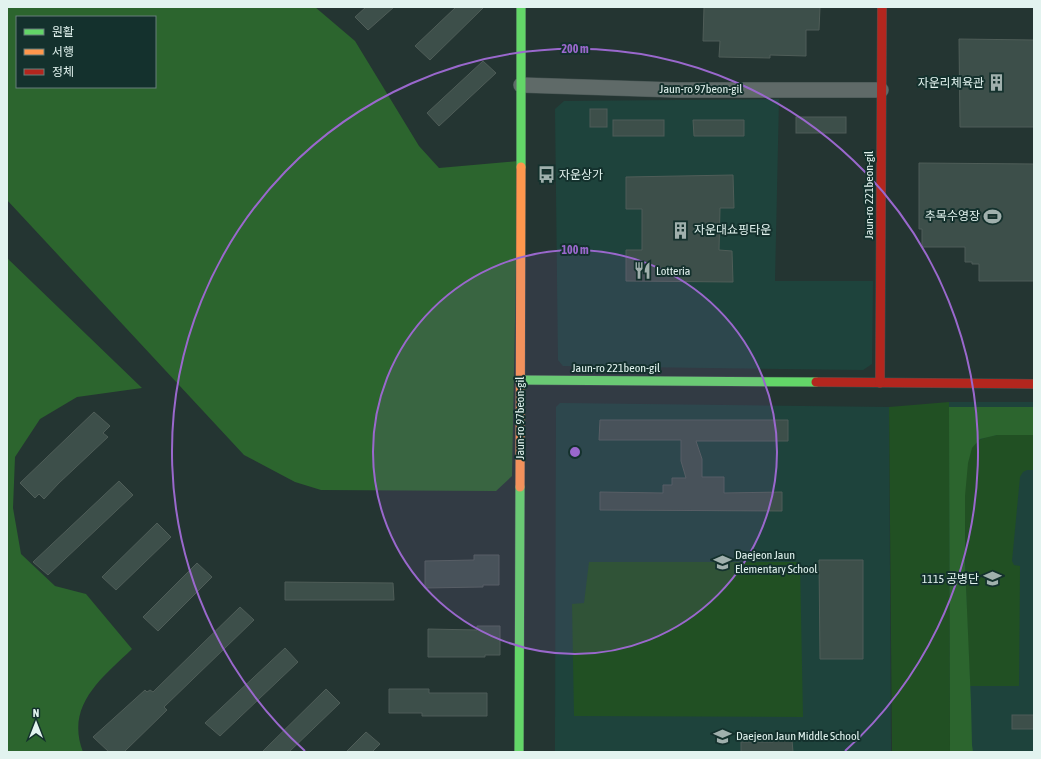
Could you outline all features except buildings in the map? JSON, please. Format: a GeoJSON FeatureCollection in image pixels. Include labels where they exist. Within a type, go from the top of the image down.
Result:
{"type":"FeatureCollection","features":[{"type":"Feature","properties":{"kind":"street","name":"Jaun-ro 97beon-gil"},"geometry":{"type":"LineString","coordinates":[[519,752],[521,7]]}},
{"type":"Feature","properties":{"kind":"street","name":"Jaun-ro 221beon-gil"},"geometry":{"type":"LineString","coordinates":[[880,383],[882,7]]}},
{"type":"Feature","properties":{"kind":"street","name":"Jaun-ro 97beon-gil"},"geometry":{"type":"LineString","coordinates":[[521,84],[676,90],[881,90]]}},
{"type":"Feature","properties":{"kind":"street","name":"Jaun-ro 221beon-gil"},"geometry":{"type":"LineString","coordinates":[[520,380],[1034,384]]}},
{"type":"Feature","properties":{"kind":"shaded area"},"geometry":{"type":"Polygon","coordinates":[[[779,99],[775,281],[873,281],[872,364],[863,370],[563,366],[558,360],[555,109],[564,101],[779,99]]]}},
{"type":"Feature","properties":{"kind":"shaded area","name":"1115 공병단"},"geometry":{"type":"Polygon","coordinates":[[[949,402],[1034,402],[1034,752],[950,752],[949,402]]]}},
{"type":"Feature","properties":{"kind":"shaded area","name":"Daejeon Jaun Elementary School"},"geometry":{"type":"Polygon","coordinates":[[[560,403],[889,407],[891,752],[555,752],[556,407],[560,403]]]}},
{"type":"Feature","properties":{"kind":"green space"},"geometry":{"type":"Polygon","coordinates":[[[7,7],[315,7],[355,41],[419,146],[439,168],[518,161],[512,476],[496,491],[321,490],[295,482],[244,455],[7,200],[7,7]]]}},
{"type":"Feature","properties":{"kind":"green space"},"geometry":{"type":"Polygon","coordinates":[[[7,258],[142,388],[77,397],[40,419],[15,457],[13,508],[21,554],[55,586],[86,594],[132,649],[99,682],[83,706],[79,720],[79,735],[83,752],[7,752],[7,258]]]}},
{"type":"Feature","properties":{"kind":"green space"},"geometry":{"type":"Polygon","coordinates":[[[949,402],[950,752],[892,752],[889,407],[949,402]]]}},
{"type":"Feature","properties":{"kind":"green space"},"geometry":{"type":"Polygon","coordinates":[[[949,407],[1034,407],[1034,435],[997,435],[980,439],[972,448],[968,463],[965,496],[965,563],[973,752],[950,752],[949,407]]]}},
{"type":"Feature","properties":{"kind":"green space"},"geometry":{"type":"Polygon","coordinates":[[[1034,435],[1034,470],[1027,470],[1023,472],[1020,477],[1012,561],[1014,565],[1020,566],[1019,686],[970,686],[965,562],[967,464],[971,449],[976,442],[989,436],[1034,435]]]}},
{"type":"Feature","properties":{"kind":"green space"},"geometry":{"type":"Polygon","coordinates":[[[589,562],[800,562],[803,717],[574,716],[572,604],[584,603],[589,562]]]}},
{"type":"Feature","properties":{"kind":"traffic: fast"},"geometry":{"type":"LineString","coordinates":[[521,7],[521,167]]}},
{"type":"Feature","properties":{"kind":"traffic: fast"},"geometry":{"type":"LineString","coordinates":[[520,380],[816,382]]}},
{"type":"Feature","properties":{"kind":"traffic: fast"},"geometry":{"type":"LineString","coordinates":[[519,752],[520,487]]}},
{"type":"Feature","properties":{"kind":"traffic: slow"},"geometry":{"type":"LineString","coordinates":[[520,487],[521,167]]}},
{"type":"Feature","properties":{"kind":"traffic: jam"},"geometry":{"type":"LineString","coordinates":[[880,383],[882,7]]}},
{"type":"Feature","properties":{"kind":"traffic: jam"},"geometry":{"type":"LineString","coordinates":[[816,382],[1034,384]]}},
{"type":"Feature","properties":{"kind":"place","name":"자운리체육관"},"geometry":{"type":"Point","coordinates":[997,83]}},
{"type":"Feature","properties":{"kind":"place","name":"자운상가"},"geometry":{"type":"Point","coordinates":[546,175]}},
{"type":"Feature","properties":{"kind":"place","name":"추목수영장"},"geometry":{"type":"Point","coordinates":[993,216]}},
{"type":"Feature","properties":{"kind":"place","name":"자운대쇼핑타운"},"geometry":{"type":"Point","coordinates":[681,230]}},
{"type":"Feature","properties":{"kind":"place","name":"Lotteria"},"geometry":{"type":"Point","coordinates":[643,271]}},
{"type":"Feature","properties":{"kind":"place","name":"Daejeon Jaun Elementary School"},"geometry":{"type":"Point","coordinates":[722,562]}},
{"type":"Feature","properties":{"kind":"place","name":"1115 공병단"},"geometry":{"type":"Point","coordinates":[992,579]}},
{"type":"Feature","properties":{"kind":"place","name":"Daejeon Jaun Middle School"},"geometry":{"type":"Point","coordinates":[723,736]}}]}
